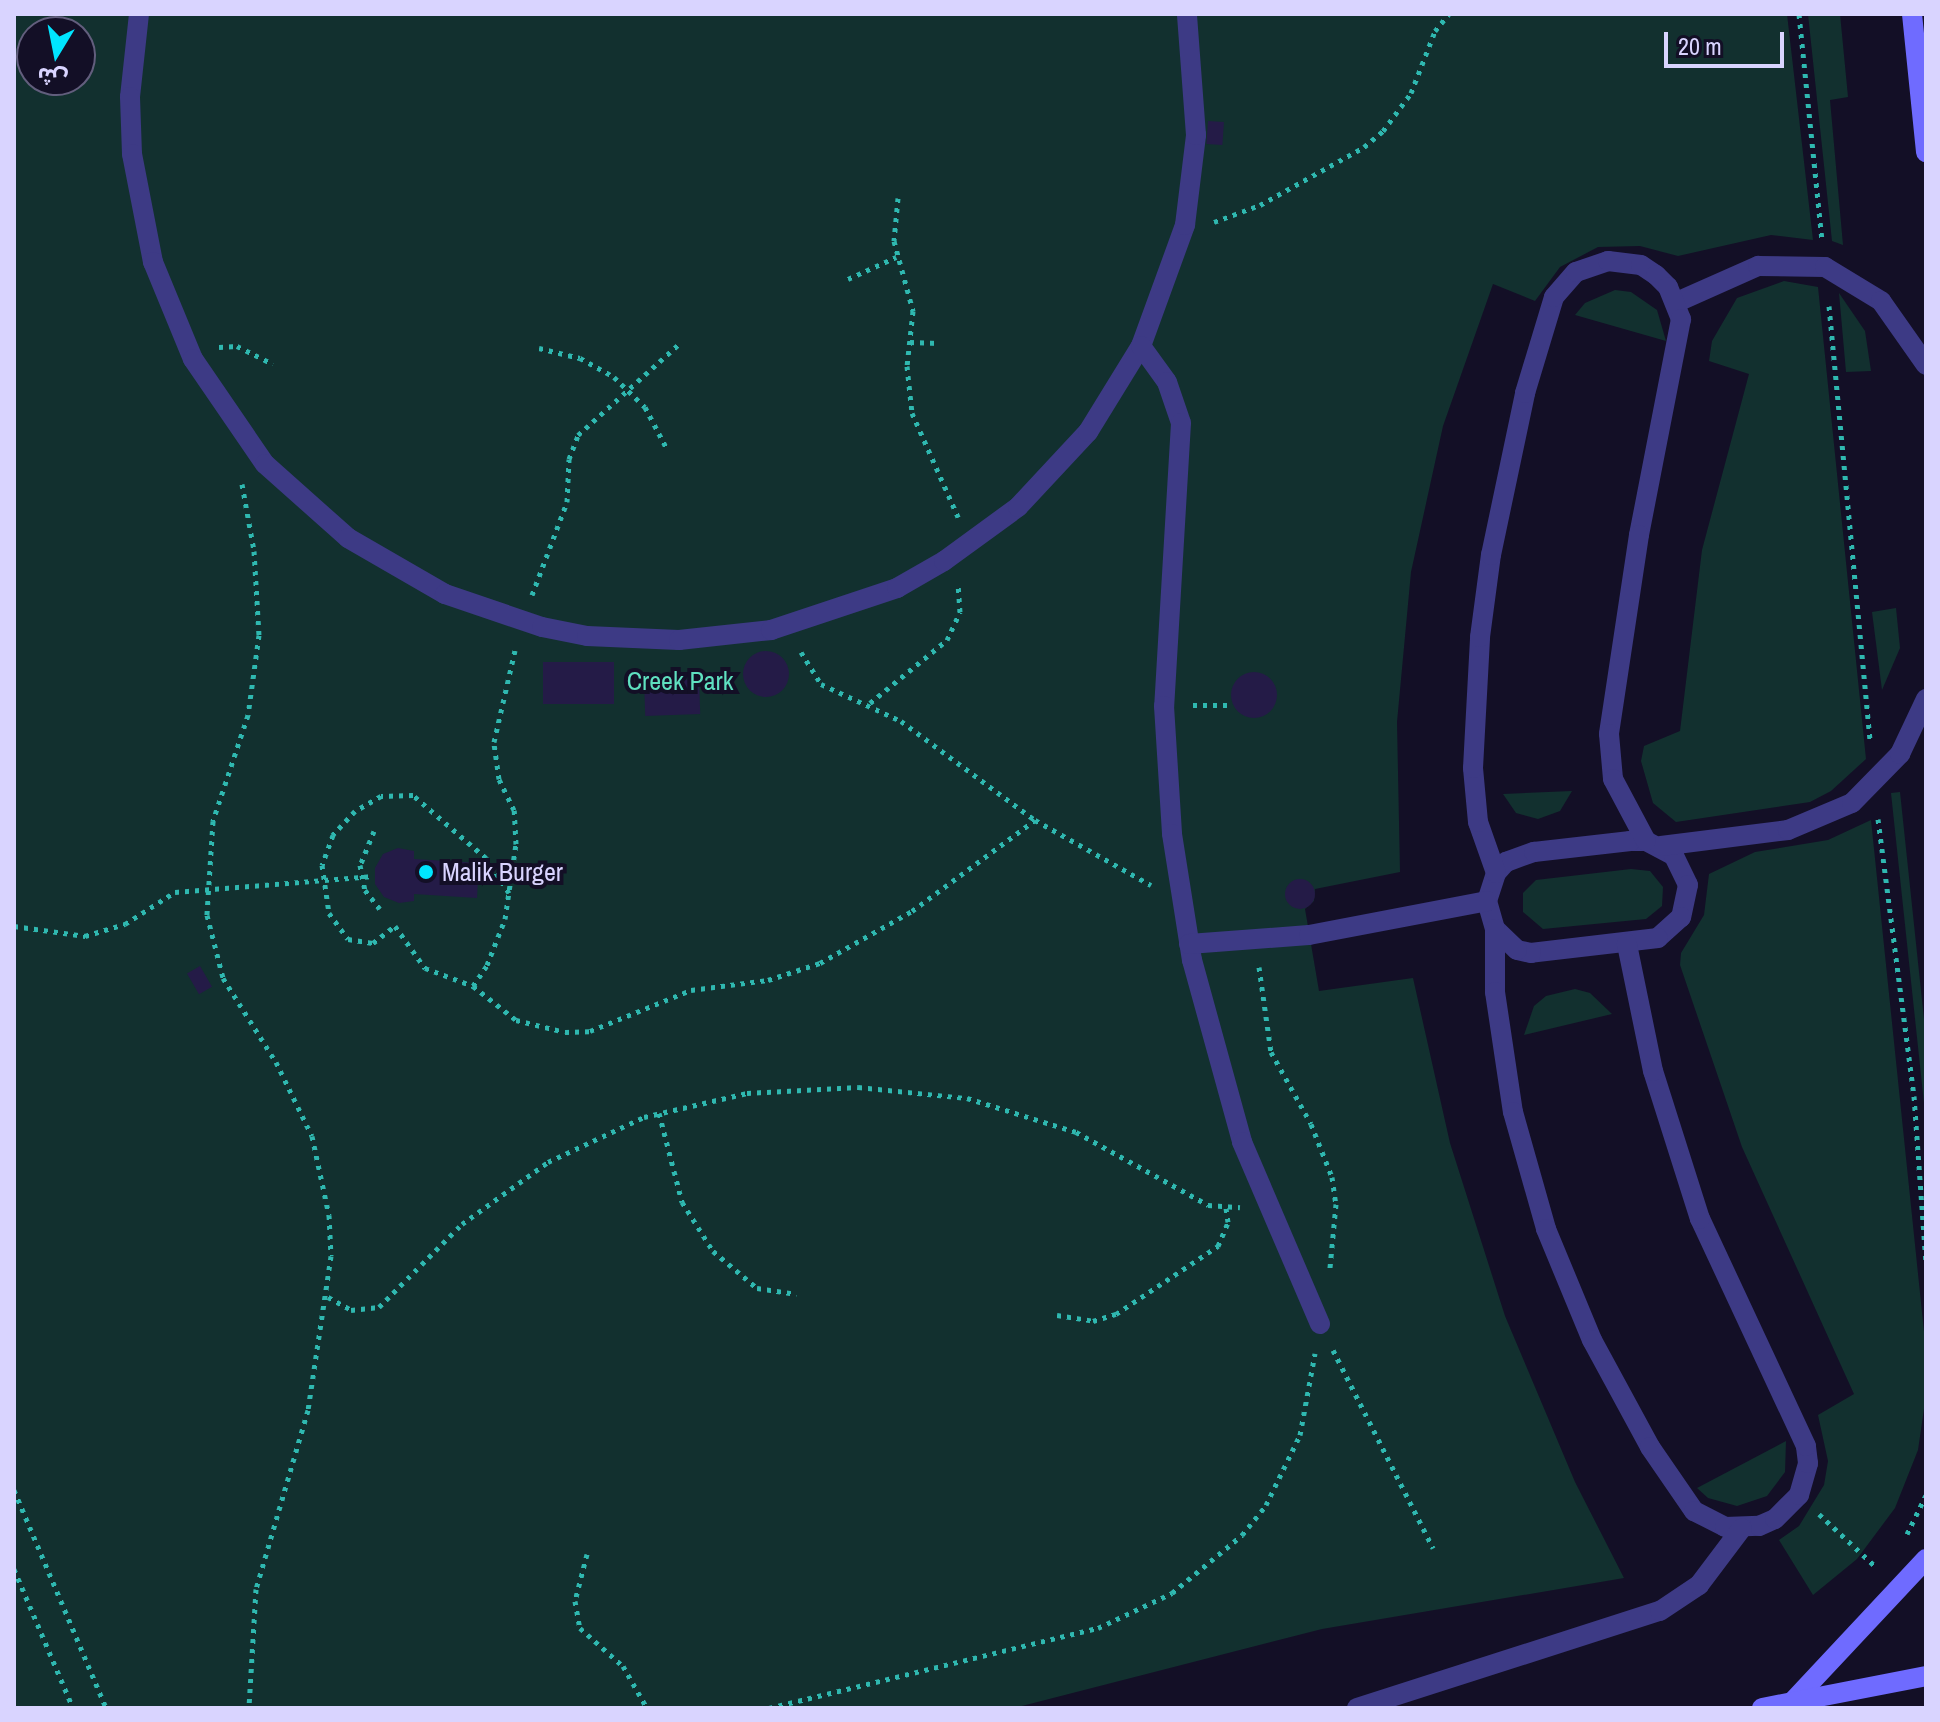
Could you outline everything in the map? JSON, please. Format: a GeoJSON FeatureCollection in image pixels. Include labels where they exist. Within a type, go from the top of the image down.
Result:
{"type":"FeatureCollection","features":[{"type":"Feature","properties":{"kind":"main road"},"geometry":{"type":"LineString","coordinates":[[1912,14],[1926,152]]}},
{"type":"Feature","properties":{"kind":"main road"},"geometry":{"type":"LineString","coordinates":[[1794,1700],[1926,1559]]}},
{"type":"Feature","properties":{"kind":"main road"},"geometry":{"type":"LineString","coordinates":[[1762,1708],[1926,1676]]}},
{"type":"Feature","properties":{"kind":"lane"},"geometry":{"type":"LineString","coordinates":[[139,14],[130,97],[140,211],[170,312],[193,359],[230,420],[305,503],[360,546],[445,594],[522,623],[587,636],[679,640],[788,626],[856,606],[944,561],[971,543],[1055,472],[1117,391],[1141,346],[1185,225],[1196,135],[1187,14]]}},
{"type":"Feature","properties":{"kind":"lane"},"geometry":{"type":"LineString","coordinates":[[1495,929],[1517,950],[1531,953],[1627,944],[1658,938],[1671,929],[1687,902],[1683,870],[1654,844],[1617,791],[1609,734],[1639,535],[1680,338],[1677,302],[1668,287],[1641,265],[1608,261],[1576,272],[1554,297],[1506,474],[1480,637],[1474,795],[1496,873]]}},
{"type":"Feature","properties":{"kind":"lane"},"geometry":{"type":"LineString","coordinates":[[1677,302],[1758,266],[1825,267],[1881,301],[1926,365]]}},
{"type":"Feature","properties":{"kind":"lane"},"geometry":{"type":"LineString","coordinates":[[1141,346],[1176,402],[1183,445],[1168,586],[1164,691],[1181,898],[1189,944],[1222,1082],[1264,1200],[1320,1324]]}},
{"type":"Feature","properties":{"kind":"lane"},"geometry":{"type":"LineString","coordinates":[[1627,944],[1653,1071],[1700,1219],[1806,1446],[1806,1480],[1799,1495],[1775,1519],[1742,1528],[1709,1520],[1683,1497],[1619,1395],[1567,1285],[1513,1112],[1495,992],[1495,929],[1487,901],[1496,873],[1506,862],[1534,852],[1654,844],[1799,827],[1852,803],[1874,786],[1900,754],[1926,699]]}},
{"type":"Feature","properties":{"kind":"lane"},"geometry":{"type":"LineString","coordinates":[[1189,944],[1263,940],[1370,926],[1487,901]]}},
{"type":"Feature","properties":{"kind":"lane"},"geometry":{"type":"LineString","coordinates":[[1357,1708],[1660,1611],[1699,1585],[1742,1528]]}},
{"type":"Feature","properties":{"kind":"path"},"geometry":{"type":"LineString","coordinates":[[1185,225],[1239,216],[1364,147],[1399,113],[1435,31],[1449,14]]}},
{"type":"Feature","properties":{"kind":"path"},"geometry":{"type":"LineString","coordinates":[[1799,14],[1874,786],[1914,1096],[1926,1264]]}},
{"type":"Feature","properties":{"kind":"path"},"geometry":{"type":"LineString","coordinates":[[898,198],[896,257],[912,295],[908,389],[918,436],[971,543]]}},
{"type":"Feature","properties":{"kind":"path"},"geometry":{"type":"LineString","coordinates":[[848,279],[896,257]]}},
{"type":"Feature","properties":{"kind":"path"},"geometry":{"type":"LineString","coordinates":[[910,342],[939,343]]}},
{"type":"Feature","properties":{"kind":"path"},"geometry":{"type":"LineString","coordinates":[[193,359],[228,345],[273,364]]}},
{"type":"Feature","properties":{"kind":"path"},"geometry":{"type":"LineString","coordinates":[[539,348],[580,358],[614,377],[645,407],[666,447]]}},
{"type":"Feature","properties":{"kind":"path"},"geometry":{"type":"LineString","coordinates":[[241,479],[254,551],[259,635],[248,715],[213,821],[205,889],[223,978],[282,1074],[312,1136],[329,1215],[328,1297],[308,1410],[256,1589],[249,1708]]}},
{"type":"Feature","properties":{"kind":"path"},"geometry":{"type":"LineString","coordinates":[[870,703],[947,640],[955,626],[961,596],[944,561]]}},
{"type":"Feature","properties":{"kind":"path"},"geometry":{"type":"LineString","coordinates":[[788,626],[821,684],[870,703],[1035,820],[1181,898]]}},
{"type":"Feature","properties":{"kind":"path"},"geometry":{"type":"LineString","coordinates":[[509,893],[486,858],[427,803],[397,793],[369,802],[343,822],[326,849],[321,880],[329,913],[355,943],[373,943],[395,926],[425,968],[473,986],[516,1020],[565,1032],[590,1031],[691,990],[768,980],[820,963],[912,911],[1035,820]]}},
{"type":"Feature","properties":{"kind":"path"},"geometry":{"type":"LineString","coordinates":[[374,831],[362,853],[361,877],[380,909]]}},
{"type":"Feature","properties":{"kind":"path"},"geometry":{"type":"LineString","coordinates":[[14,926],[71,936],[97,934],[125,924],[160,897],[205,889],[373,876]]}},
{"type":"Feature","properties":{"kind":"path"},"geometry":{"type":"LineString","coordinates":[[1263,940],[1260,998],[1271,1052],[1311,1124],[1332,1177],[1336,1218],[1329,1273]]}},
{"type":"Feature","properties":{"kind":"path"},"geometry":{"type":"LineString","coordinates":[[328,1297],[351,1310],[379,1307],[503,1190],[595,1137],[659,1113],[721,1097],[800,1088],[871,1088],[967,1098],[1076,1132],[1191,1198],[1226,1208],[1264,1200]]}},
{"type":"Feature","properties":{"kind":"path"},"geometry":{"type":"LineString","coordinates":[[659,1113],[682,1202],[713,1251],[757,1288],[797,1294]]}},
{"type":"Feature","properties":{"kind":"path"},"geometry":{"type":"LineString","coordinates":[[1057,1315],[1093,1321],[1129,1305],[1218,1246],[1228,1222],[1226,1208]]}},
{"type":"Feature","properties":{"kind":"path"},"geometry":{"type":"LineString","coordinates":[[1320,1324],[1433,1548]]}},
{"type":"Feature","properties":{"kind":"path"},"geometry":{"type":"LineString","coordinates":[[769,1708],[1098,1628],[1137,1613],[1194,1578],[1242,1535],[1286,1471],[1300,1435],[1320,1324]]}},
{"type":"Feature","properties":{"kind":"path"},"geometry":{"type":"LineString","coordinates":[[14,1490],[106,1708]]}},
{"type":"Feature","properties":{"kind":"path"},"geometry":{"type":"LineString","coordinates":[[1799,1495],[1878,1568]]}},
{"type":"Feature","properties":{"kind":"path"},"geometry":{"type":"LineString","coordinates":[[587,1554],[575,1601],[580,1628],[623,1666],[647,1708]]}},
{"type":"Feature","properties":{"kind":"path"},"geometry":{"type":"LineString","coordinates":[[14,1569],[73,1708]]}},
{"type":"Feature","properties":{"kind":"green space","name":"Creek Park"},"geometry":{"type":"Polygon","coordinates":[[[14,14],[1787,14],[1813,240],[1771,235],[1678,256],[1640,246],[1598,247],[1560,267],[1535,301],[1493,284],[1443,426],[1411,572],[1397,722],[1400,872],[1315,889],[1314,901],[1305,909],[1319,991],[1413,978],[1450,1143],[1505,1316],[1575,1482],[1624,1578],[1322,1629],[1014,1708],[14,1708],[14,14]]]}},
{"type":"Feature","properties":{"kind":"green space"},"geometry":{"type":"Polygon","coordinates":[[[1808,14],[1840,14],[1848,97],[1830,100],[1843,245],[1832,241],[1808,14]]]}},
{"type":"Feature","properties":{"kind":"green space"},"geometry":{"type":"Polygon","coordinates":[[[1784,281],[1818,287],[1866,759],[1831,791],[1810,802],[1676,822],[1653,803],[1641,761],[1644,746],[1680,731],[1702,550],[1749,374],[1709,361],[1712,341],[1737,298],[1784,281]]]}},
{"type":"Feature","properties":{"kind":"green space"},"geometry":{"type":"Polygon","coordinates":[[[1615,290],[1631,292],[1657,310],[1666,341],[1575,315],[1585,303],[1615,290]]]}},
{"type":"Feature","properties":{"kind":"green space"},"geometry":{"type":"Polygon","coordinates":[[[1839,293],[1865,331],[1871,371],[1846,372],[1839,293]]]}},
{"type":"Feature","properties":{"kind":"green space"},"geometry":{"type":"Polygon","coordinates":[[[1896,608],[1900,648],[1882,690],[1872,612],[1896,608]]]}},
{"type":"Feature","properties":{"kind":"green space"},"geometry":{"type":"Polygon","coordinates":[[[1572,791],[1560,811],[1538,819],[1516,813],[1503,794],[1572,791]]]}},
{"type":"Feature","properties":{"kind":"green space"},"geometry":{"type":"Polygon","coordinates":[[[1900,792],[1926,1038],[1926,1122],[1891,793],[1900,792]]]}},
{"type":"Feature","properties":{"kind":"green space"},"geometry":{"type":"Polygon","coordinates":[[[1871,820],[1926,1351],[1926,1395],[1918,1450],[1895,1508],[1857,1559],[1813,1595],[1779,1540],[1799,1526],[1824,1485],[1828,1461],[1818,1415],[1854,1394],[1742,1147],[1680,965],[1681,953],[1704,915],[1709,874],[1755,852],[1828,840],[1871,820]]]}},
{"type":"Feature","properties":{"kind":"green space"},"geometry":{"type":"Polygon","coordinates":[[[1631,869],[1650,871],[1663,887],[1662,906],[1646,919],[1543,929],[1523,912],[1523,893],[1536,880],[1631,869]]]}},
{"type":"Feature","properties":{"kind":"green space"},"geometry":{"type":"Polygon","coordinates":[[[1575,989],[1590,993],[1612,1014],[1524,1035],[1534,1006],[1546,996],[1575,989]]]}},
{"type":"Feature","properties":{"kind":"green space"},"geometry":{"type":"Polygon","coordinates":[[[1786,1441],[1785,1472],[1767,1496],[1737,1506],[1708,1498],[1697,1488],[1786,1441]]]}},
{"type":"Feature","properties":{"kind":"building"},"geometry":{"type":"Polygon","coordinates":[[[1208,121],[1224,122],[1222,145],[1206,144],[1208,121]]]}},
{"type":"Feature","properties":{"kind":"building"},"geometry":{"type":"Polygon","coordinates":[[[766,651],[782,658],[789,674],[782,690],[766,697],[750,690],[743,674],[750,658],[766,651]]]}},
{"type":"Feature","properties":{"kind":"building"},"geometry":{"type":"Polygon","coordinates":[[[543,662],[614,662],[614,704],[543,704],[543,662]]]}},
{"type":"Feature","properties":{"kind":"building"},"geometry":{"type":"Polygon","coordinates":[[[1254,672],[1270,679],[1277,695],[1270,711],[1254,718],[1238,711],[1231,695],[1238,679],[1254,672]]]}},
{"type":"Feature","properties":{"kind":"building"},"geometry":{"type":"Polygon","coordinates":[[[699,679],[700,714],[645,716],[644,681],[699,679]]]}},
{"type":"Feature","properties":{"kind":"building","name":"Malik Burger"},"geometry":{"type":"Polygon","coordinates":[[[398,848],[414,851],[414,859],[479,863],[477,898],[414,894],[414,901],[399,903],[384,897],[375,884],[375,868],[383,854],[398,848]]]}},
{"type":"Feature","properties":{"kind":"building"},"geometry":{"type":"Polygon","coordinates":[[[1300,879],[1311,883],[1315,894],[1311,905],[1300,909],[1289,905],[1285,894],[1289,883],[1300,879]]]}},
{"type":"Feature","properties":{"kind":"building"},"geometry":{"type":"Polygon","coordinates":[[[200,966],[212,987],[199,994],[187,974],[200,966]]]}},
{"type":"Feature","properties":{"kind":"place","name":"Malik Burger"},"geometry":{"type":"Point","coordinates":[426,872]}}]}
